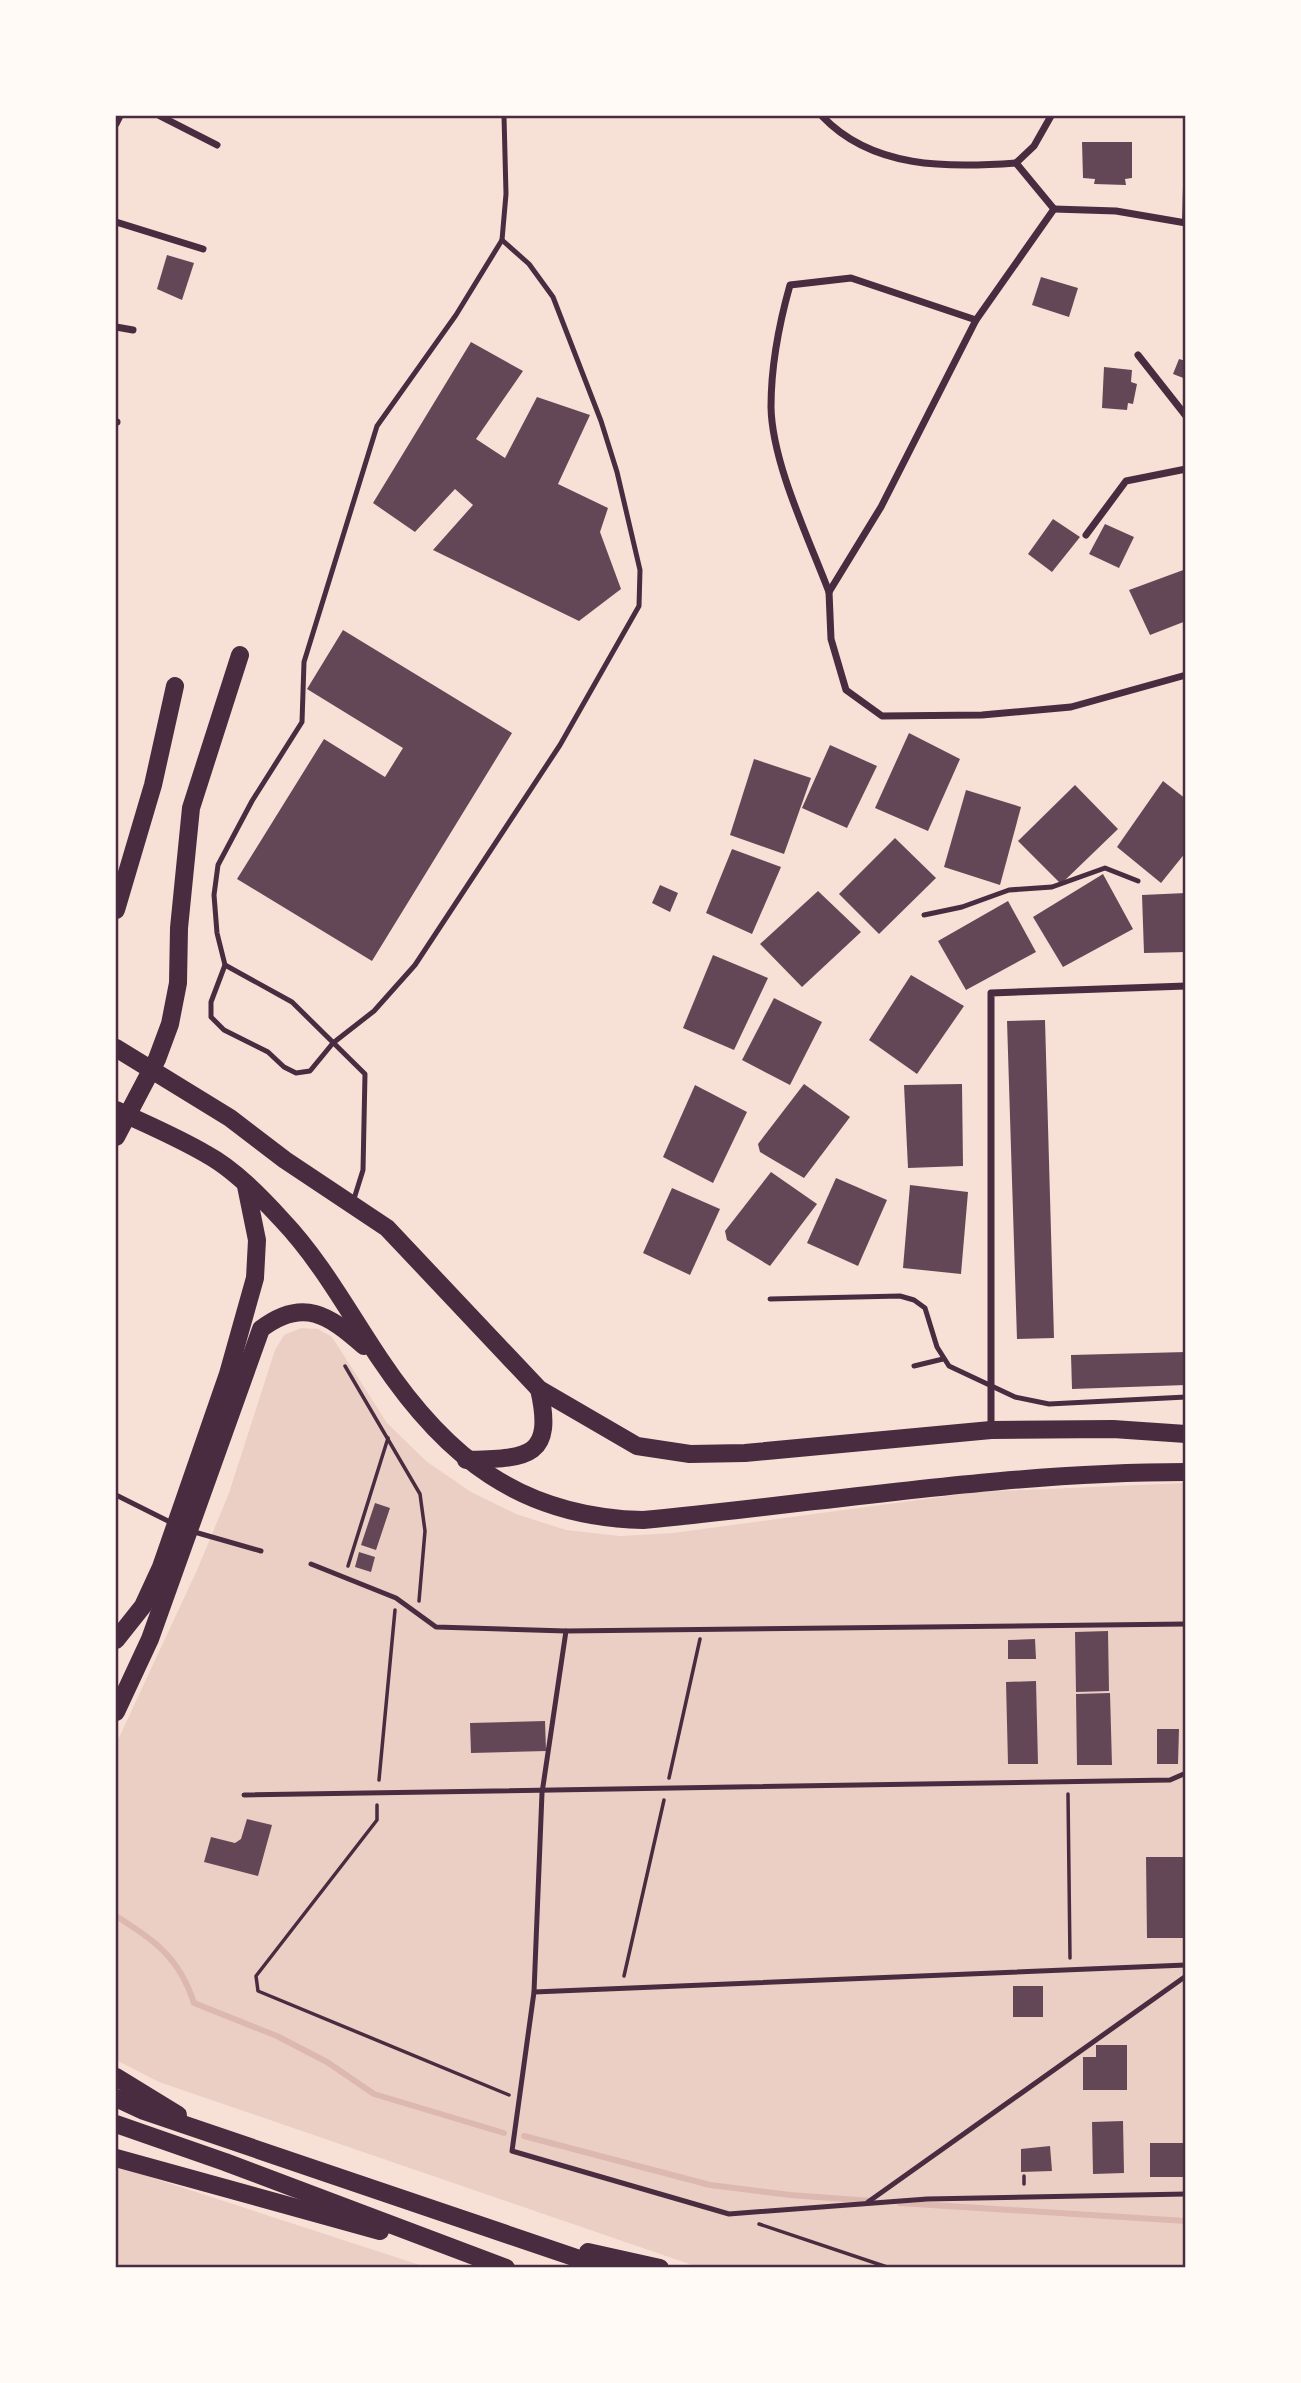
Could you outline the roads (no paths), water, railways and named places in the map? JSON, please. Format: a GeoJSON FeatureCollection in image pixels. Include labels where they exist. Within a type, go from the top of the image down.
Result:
{"type":"FeatureCollection","features":[{"type":"Feature","properties":{"kind":"main road"},"geometry":{"type":"LineString","coordinates":[[116,1137],[157,1059],[170,1024],[178,983],[179,928],[191,808],[240,655]]}},
{"type":"Feature","properties":{"kind":"main road"},"geometry":{"type":"LineString","coordinates":[[116,910],[153,785],[175,687]]}},
{"type":"Feature","properties":{"kind":"main road"},"geometry":{"type":"LineString","coordinates":[[116,1048],[230,1118],[387,1228],[539,1389],[637,1446],[664,1452],[745,1453],[991,1430],[1113,1429],[1185,1434]]}},
{"type":"Feature","properties":{"kind":"main road"},"geometry":{"type":"LineString","coordinates":[[116,1110],[209,1155],[284,1221],[427,1422],[466,1460],[529,1497],[603,1519],[643,1520],[946,1486],[1121,1472],[1185,1472]]}},
{"type":"Feature","properties":{"kind":"main road"},"geometry":{"type":"LineString","coordinates":[[116,1712],[133,1674],[183,1527],[255,1278],[257,1240],[246,1186]]}},
{"type":"Feature","properties":{"kind":"main road"},"geometry":{"type":"LineString","coordinates":[[116,1640],[144,1606],[183,1527],[261,1329],[281,1314],[319,1314],[348,1332],[382,1362]]}},
{"type":"Feature","properties":{"kind":"main road"},"geometry":{"type":"LineString","coordinates":[[466,1460],[505,1459],[526,1454],[539,1444],[545,1430],[539,1389]]}},
{"type":"Feature","properties":{"kind":"main road"},"geometry":{"type":"LineString","coordinates":[[116,1685],[133,1674]]}},
{"type":"Feature","properties":{"kind":"main road"},"geometry":{"type":"LineString","coordinates":[[116,2077],[205,2131]]}},
{"type":"Feature","properties":{"kind":"main road"},"geometry":{"type":"LineString","coordinates":[[116,2098],[205,2131],[606,2267]]}},
{"type":"Feature","properties":{"kind":"main road"},"geometry":{"type":"LineString","coordinates":[[116,2124],[502,2266]]}},
{"type":"Feature","properties":{"kind":"main road"},"geometry":{"type":"LineString","coordinates":[[116,2158],[502,2266]]}},
{"type":"Feature","properties":{"kind":"main road"},"geometry":{"type":"LineString","coordinates":[[540,2243],[660,2267]]}},
{"type":"Feature","properties":{"kind":"street"},"geometry":{"type":"LineString","coordinates":[[116,124],[120,116]]}},
{"type":"Feature","properties":{"kind":"street"},"geometry":{"type":"LineString","coordinates":[[160,116],[218,145]]}},
{"type":"Feature","properties":{"kind":"street"},"geometry":{"type":"LineString","coordinates":[[822,116],[838,133],[872,153],[966,167],[1016,163],[1034,146],[1051,116]]}},
{"type":"Feature","properties":{"kind":"street"},"geometry":{"type":"LineString","coordinates":[[1016,163],[1054,209],[1116,211],[1185,223]]}},
{"type":"Feature","properties":{"kind":"street"},"geometry":{"type":"LineString","coordinates":[[829,592],[881,507],[976,320],[1054,209]]}},
{"type":"Feature","properties":{"kind":"street"},"geometry":{"type":"LineString","coordinates":[[116,222],[203,249]]}},
{"type":"Feature","properties":{"kind":"street"},"geometry":{"type":"LineString","coordinates":[[976,320],[851,278],[790,285],[779,326],[771,408],[783,468],[829,592],[831,639],[846,690],[883,716],[982,715],[1072,707],[1185,676]]}},
{"type":"Feature","properties":{"kind":"street"},"geometry":{"type":"LineString","coordinates":[[116,327],[133,330]]}},
{"type":"Feature","properties":{"kind":"street"},"geometry":{"type":"LineString","coordinates":[[1138,355],[1185,416]]}},
{"type":"Feature","properties":{"kind":"street"},"geometry":{"type":"LineString","coordinates":[[1086,535],[1126,481],[1185,469]]}},
{"type":"Feature","properties":{"kind":"street"},"geometry":{"type":"LineString","coordinates":[[991,1430],[990,993],[1185,986]]}},
{"type":"Feature","properties":{"kind":"lane"},"geometry":{"type":"LineString","coordinates":[[502,240],[529,264],[553,297],[601,421],[617,472],[640,570],[639,606],[560,745],[415,965],[374,1011],[333,1043],[310,1071],[296,1073],[268,1052],[224,1030],[211,1017],[211,1002],[225,965],[217,933],[214,895],[218,865],[252,801],[302,722],[304,662],[377,426],[456,315],[502,240],[506,194],[504,116]]}},
{"type":"Feature","properties":{"kind":"lane"},"geometry":{"type":"LineString","coordinates":[[924,915],[962,908],[1009,890],[1052,887],[1105,868],[1138,881]]}},
{"type":"Feature","properties":{"kind":"lane"},"geometry":{"type":"LineString","coordinates":[[225,965],[292,1002],[365,1074],[363,1170],[352,1205]]}},
{"type":"Feature","properties":{"kind":"lane"},"geometry":{"type":"LineString","coordinates":[[770,1299],[907,1298],[925,1308],[943,1359],[949,1366],[1015,1397],[1049,1404],[1185,1397]]}},
{"type":"Feature","properties":{"kind":"lane"},"geometry":{"type":"LineString","coordinates":[[914,1366],[943,1359]]}},
{"type":"Feature","properties":{"kind":"lane"},"geometry":{"type":"LineString","coordinates":[[116,1495],[183,1527],[261,1551]]}},
{"type":"Feature","properties":{"kind":"lane"},"geometry":{"type":"LineString","coordinates":[[311,1564],[396,1598],[436,1627],[566,1631],[1185,1624]]}},
{"type":"Feature","properties":{"kind":"lane"},"geometry":{"type":"LineString","coordinates":[[566,1631],[542,1793],[534,1992],[512,2151],[729,2214],[927,2199],[1185,2194]]}},
{"type":"Feature","properties":{"kind":"lane"},"geometry":{"type":"LineString","coordinates":[[244,1795],[542,1793],[1170,1780],[1185,1773]]}},
{"type":"Feature","properties":{"kind":"lane"},"geometry":{"type":"LineString","coordinates":[[534,1992],[1185,1965]]}},
{"type":"Feature","properties":{"kind":"lane"},"geometry":{"type":"LineString","coordinates":[[865,2204],[1185,1976]]}},
{"type":"Feature","properties":{"kind":"waterway"},"geometry":{"type":"LineString","coordinates":[[116,1916],[154,1942],[173,1962],[194,2003],[277,2036],[327,2062],[374,2094],[504,2133]]}},
{"type":"Feature","properties":{"kind":"waterway"},"geometry":{"type":"LineString","coordinates":[[524,2136],[710,2185],[872,2201]]}},
{"type":"Feature","properties":{"kind":"waterway"},"geometry":{"type":"LineString","coordinates":[[900,2203],[1186,2221]]}}]}
